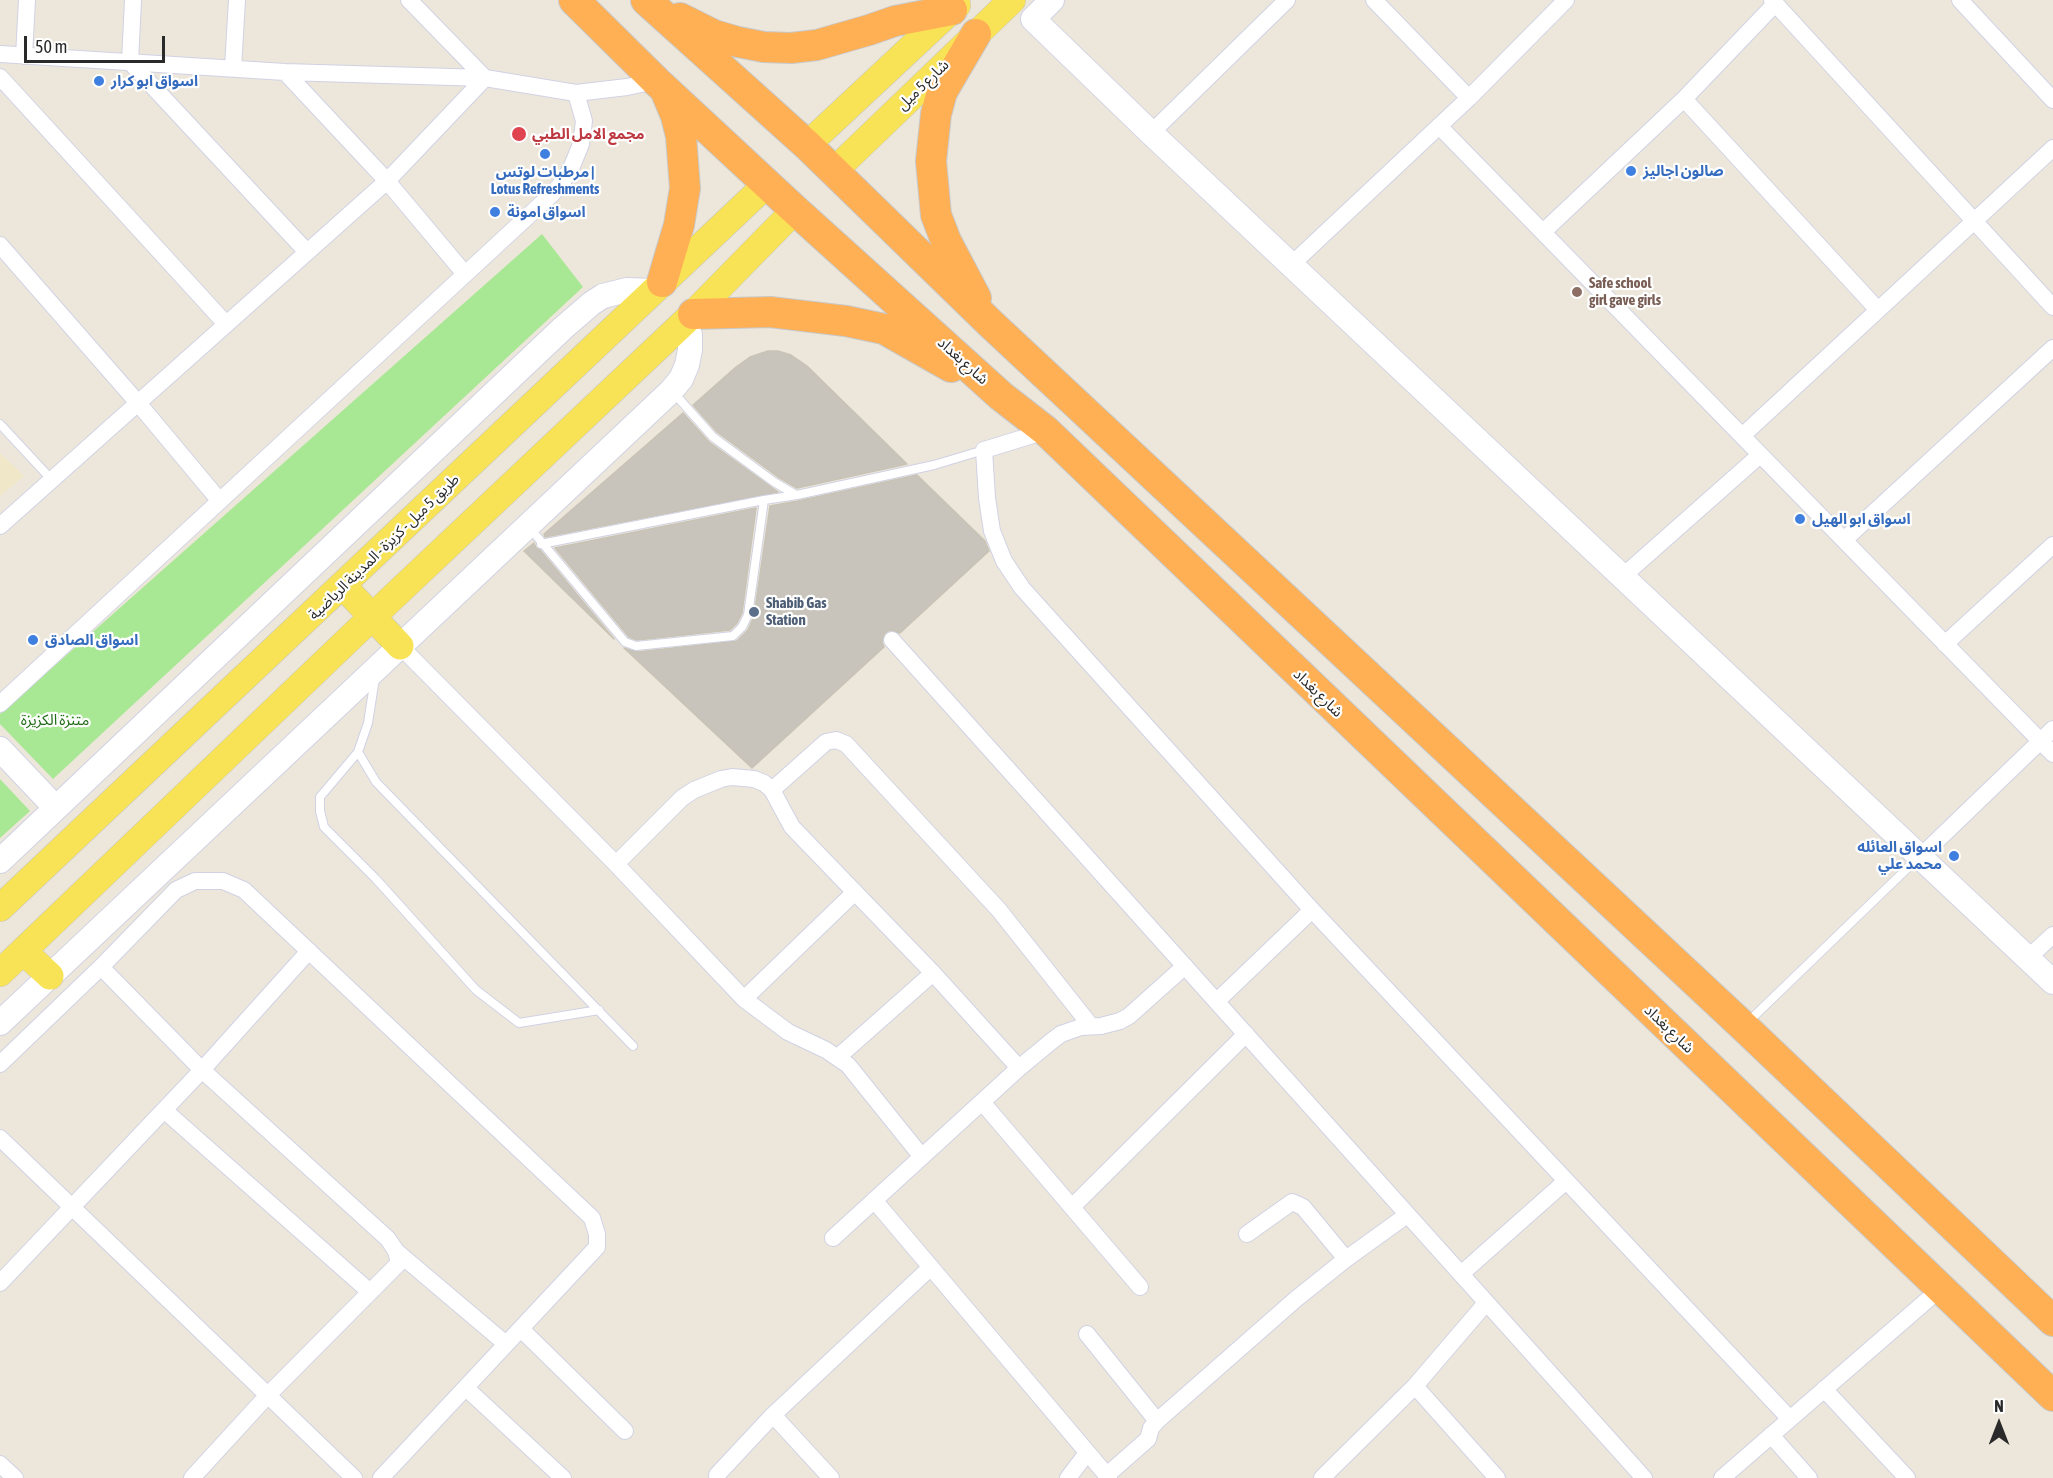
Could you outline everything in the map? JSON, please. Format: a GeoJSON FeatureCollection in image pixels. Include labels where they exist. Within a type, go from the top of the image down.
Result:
{"type":"FeatureCollection","features":[{"type":"Feature","properties":{"kind":"highway","name":"شارع بغداد"},"geometry":{"type":"LineString","coordinates":[[574,0],[795,210],[1001,396],[1046,431],[2053,1396]]}},
{"type":"Feature","properties":{"kind":"highway"},"geometry":{"type":"LineString","coordinates":[[646,0],[703,30],[726,39],[751,46],[777,48],[818,45],[951,3]]}},
{"type":"Feature","properties":{"kind":"highway"},"geometry":{"type":"LineString","coordinates":[[646,0],[807,145],[991,324],[1743,1026],[2053,1321]]}},
{"type":"Feature","properties":{"kind":"highway"},"geometry":{"type":"LineString","coordinates":[[976,34],[942,92],[936,114],[931,161],[936,215],[946,241],[991,324]]}},
{"type":"Feature","properties":{"kind":"highway"},"geometry":{"type":"LineString","coordinates":[[657,286],[679,225],[685,188],[681,136],[676,116],[660,84]]}},
{"type":"Feature","properties":{"kind":"highway"},"geometry":{"type":"LineString","coordinates":[[690,318],[770,312],[837,320],[884,329],[1001,396]]}},
{"type":"Feature","properties":{"kind":"main road","name":"شارع 5 ميل"},"geometry":{"type":"LineString","coordinates":[[834,171],[1012,0]]}},
{"type":"Feature","properties":{"kind":"main road"},"geometry":{"type":"LineString","coordinates":[[1052,0],[1033,19],[1151,133],[2053,982]]}},
{"type":"Feature","properties":{"kind":"main road"},"geometry":{"type":"LineString","coordinates":[[807,145],[951,3]]}},
{"type":"Feature","properties":{"kind":"main road","name":"طريق 5 ميل - كزيزة - المدينة الرياضية"},"geometry":{"type":"LineString","coordinates":[[0,908],[343,586],[657,286],[768,184]]}},
{"type":"Feature","properties":{"kind":"main road"},"geometry":{"type":"LineString","coordinates":[[0,973],[372,617],[690,318],[795,210]]}},
{"type":"Feature","properties":{"kind":"main road"},"geometry":{"type":"LineString","coordinates":[[0,861],[376,507],[562,328],[592,303],[603,297],[627,290],[657,286]]}},
{"type":"Feature","properties":{"kind":"main road"},"geometry":{"type":"LineString","coordinates":[[0,1023],[400,646],[535,535],[681,379],[690,350],[690,318]]}},
{"type":"Feature","properties":{"kind":"main road"},"geometry":{"type":"LineString","coordinates":[[343,586],[400,646]]}},
{"type":"Feature","properties":{"kind":"main road"},"geometry":{"type":"LineString","coordinates":[[0,749],[55,807]]}},
{"type":"Feature","properties":{"kind":"main road"},"geometry":{"type":"LineString","coordinates":[[23,951],[51,975]]}},
{"type":"Feature","properties":{"kind":"street"},"geometry":{"type":"LineString","coordinates":[[24,56],[27,0]]}},
{"type":"Feature","properties":{"kind":"street"},"geometry":{"type":"LineString","coordinates":[[133,0],[130,62],[307,252]]}},
{"type":"Feature","properties":{"kind":"street"},"geometry":{"type":"LineString","coordinates":[[234,69],[237,0]]}},
{"type":"Feature","properties":{"kind":"street"},"geometry":{"type":"LineString","coordinates":[[409,0],[485,78]]}},
{"type":"Feature","properties":{"kind":"street"},"geometry":{"type":"LineString","coordinates":[[1151,133],[1287,0]]}},
{"type":"Feature","properties":{"kind":"street"},"geometry":{"type":"LineString","coordinates":[[1374,0],[1469,98]]}},
{"type":"Feature","properties":{"kind":"street"},"geometry":{"type":"LineString","coordinates":[[1960,0],[2053,100]]}},
{"type":"Feature","properties":{"kind":"street"},"geometry":{"type":"LineString","coordinates":[[1291,265],[1469,98],[1564,1]]}},
{"type":"Feature","properties":{"kind":"street"},"geometry":{"type":"LineString","coordinates":[[1543,232],[1684,99],[1773,2],[2053,307]]}},
{"type":"Feature","properties":{"kind":"street"},"geometry":{"type":"LineString","coordinates":[[0,54],[285,72],[485,78],[576,93],[660,84]]}},
{"type":"Feature","properties":{"kind":"street"},"geometry":{"type":"LineString","coordinates":[[285,72],[387,181],[465,274]]}},
{"type":"Feature","properties":{"kind":"street"},"geometry":{"type":"LineString","coordinates":[[0,77],[226,324]]}},
{"type":"Feature","properties":{"kind":"street"},"geometry":{"type":"LineString","coordinates":[[0,526],[387,181],[485,78]]}},
{"type":"Feature","properties":{"kind":"street"},"geometry":{"type":"LineString","coordinates":[[0,704],[552,194],[567,174],[581,144],[584,121],[576,93]]}},
{"type":"Feature","properties":{"kind":"street"},"geometry":{"type":"LineString","coordinates":[[1684,99],[1878,310]]}},
{"type":"Feature","properties":{"kind":"street"},"geometry":{"type":"LineString","coordinates":[[1439,126],[2053,754]]}},
{"type":"Feature","properties":{"kind":"street"},"geometry":{"type":"LineString","coordinates":[[1742,436],[2053,148]]}},
{"type":"Feature","properties":{"kind":"street"},"geometry":{"type":"LineString","coordinates":[[0,245],[219,500]]}},
{"type":"Feature","properties":{"kind":"street"},"geometry":{"type":"LineString","coordinates":[[1844,540],[2053,348]]}},
{"type":"Feature","properties":{"kind":"street"},"geometry":{"type":"LineString","coordinates":[[1046,431],[984,450],[990,523],[997,546],[1012,575],[1311,910],[1790,1419]]}},
{"type":"Feature","properties":{"kind":"street"},"geometry":{"type":"LineString","coordinates":[[1622,577],[1760,454]]}},
{"type":"Feature","properties":{"kind":"street"},"geometry":{"type":"LineString","coordinates":[[1946,644],[2053,545]]}},
{"type":"Feature","properties":{"kind":"street"},"geometry":{"type":"LineString","coordinates":[[892,640],[1461,1274],[1634,1475]]}},
{"type":"Feature","properties":{"kind":"street"},"geometry":{"type":"LineString","coordinates":[[400,646],[616,864],[744,999],[788,1032],[838,1057],[848,1065],[922,1157]]}},
{"type":"Feature","properties":{"kind":"street"},"geometry":{"type":"LineString","coordinates":[[1920,857],[2053,729]]}},
{"type":"Feature","properties":{"kind":"street"},"geometry":{"type":"LineString","coordinates":[[772,789],[826,742],[836,740],[846,744],[999,910],[1091,1026]]}},
{"type":"Feature","properties":{"kind":"street"},"geometry":{"type":"LineString","coordinates":[[616,864],[682,798],[707,784],[721,778],[743,777],[764,783],[772,789],[792,827],[933,973],[1019,1068]]}},
{"type":"Feature","properties":{"kind":"street"},"geometry":{"type":"LineString","coordinates":[[0,1064],[101,967],[176,890],[195,881],[223,881],[244,890],[592,1218],[597,1234],[597,1247],[381,1478]]}},
{"type":"Feature","properties":{"kind":"street"},"geometry":{"type":"LineString","coordinates":[[744,999],[855,892]]}},
{"type":"Feature","properties":{"kind":"street"},"geometry":{"type":"LineString","coordinates":[[1217,1001],[1311,910]]}},
{"type":"Feature","properties":{"kind":"street"},"geometry":{"type":"LineString","coordinates":[[2028,958],[2053,936]]}},
{"type":"Feature","properties":{"kind":"street"},"geometry":{"type":"LineString","coordinates":[[0,1283],[202,1070],[309,951]]}},
{"type":"Feature","properties":{"kind":"street"},"geometry":{"type":"LineString","coordinates":[[833,1238],[1019,1068],[1062,1034],[1081,1027],[1111,1024],[1129,1016],[1185,966]]}},
{"type":"Feature","properties":{"kind":"street"},"geometry":{"type":"LineString","coordinates":[[101,967],[202,1070],[388,1239],[396,1251],[506,1344]]}},
{"type":"Feature","properties":{"kind":"street"},"geometry":{"type":"LineString","coordinates":[[838,1057],[933,973]]}},
{"type":"Feature","properties":{"kind":"street"},"geometry":{"type":"LineString","coordinates":[[1072,1207],[1246,1034]]}},
{"type":"Feature","properties":{"kind":"street"},"geometry":{"type":"LineString","coordinates":[[982,1102],[1140,1287]]}},
{"type":"Feature","properties":{"kind":"street"},"geometry":{"type":"LineString","coordinates":[[164,1110],[370,1292]]}},
{"type":"Feature","properties":{"kind":"street"},"geometry":{"type":"LineString","coordinates":[[0,1138],[354,1478]]}},
{"type":"Feature","properties":{"kind":"street"},"geometry":{"type":"LineString","coordinates":[[1461,1274],[1566,1181]]}},
{"type":"Feature","properties":{"kind":"street"},"geometry":{"type":"LineString","coordinates":[[874,1200],[1108,1477],[1148,1439],[1156,1421],[1296,1299],[1407,1215]]}},
{"type":"Feature","properties":{"kind":"street"},"geometry":{"type":"LineString","coordinates":[[1247,1234],[1292,1202],[1303,1207],[1346,1259]]}},
{"type":"Feature","properties":{"kind":"street"},"geometry":{"type":"LineString","coordinates":[[192,1478],[268,1395],[399,1263],[396,1251]]}},
{"type":"Feature","properties":{"kind":"street"},"geometry":{"type":"LineString","coordinates":[[717,1475],[773,1415],[931,1268]]}},
{"type":"Feature","properties":{"kind":"street"},"geometry":{"type":"LineString","coordinates":[[1722,1478],[1940,1289]]}},
{"type":"Feature","properties":{"kind":"street"},"geometry":{"type":"LineString","coordinates":[[1322,1478],[1416,1386],[1486,1303]]}},
{"type":"Feature","properties":{"kind":"street"},"geometry":{"type":"LineString","coordinates":[[521,1329],[625,1431]]}},
{"type":"Feature","properties":{"kind":"street"},"geometry":{"type":"LineString","coordinates":[[1087,1334],[1156,1421]]}},
{"type":"Feature","properties":{"kind":"street"},"geometry":{"type":"LineString","coordinates":[[1416,1386],[1497,1478]]}},
{"type":"Feature","properties":{"kind":"street"},"geometry":{"type":"LineString","coordinates":[[466,1388],[563,1478]]}},
{"type":"Feature","properties":{"kind":"street"},"geometry":{"type":"LineString","coordinates":[[1824,1389],[1907,1478]]}},
{"type":"Feature","properties":{"kind":"street"},"geometry":{"type":"LineString","coordinates":[[773,1415],[831,1478]]}},
{"type":"Feature","properties":{"kind":"street"},"geometry":{"type":"LineString","coordinates":[[1771,1435],[1809,1478]]}},
{"type":"Feature","properties":{"kind":"street"},"geometry":{"type":"LineString","coordinates":[[1068,1478],[1087,1454]]}},
{"type":"Feature","properties":{"kind":"street"},"geometry":{"type":"LineString","coordinates":[[0,1464],[15,1478]]}},
{"type":"Feature","properties":{"kind":"lane"},"geometry":{"type":"LineString","coordinates":[[671,391],[713,437],[774,482],[796,495]]}},
{"type":"Feature","properties":{"kind":"lane"},"geometry":{"type":"LineString","coordinates":[[0,424],[52,480]]}},
{"type":"Feature","properties":{"kind":"lane"},"geometry":{"type":"LineString","coordinates":[[535,535],[796,495],[934,465],[984,450]]}},
{"type":"Feature","properties":{"kind":"lane"},"geometry":{"type":"LineString","coordinates":[[535,535],[625,642],[636,646],[733,636],[742,627],[748,615],[764,500]]}},
{"type":"Feature","properties":{"kind":"lane"},"geometry":{"type":"LineString","coordinates":[[377,668],[368,723],[358,752],[320,797],[320,811],[324,827],[376,879],[476,990],[519,1023],[599,1010]]}},
{"type":"Feature","properties":{"kind":"lane"},"geometry":{"type":"LineString","coordinates":[[358,752],[376,782],[633,1046]]}},
{"type":"Feature","properties":{"kind":"lane"},"geometry":{"type":"LineString","coordinates":[[1743,1026],[1920,857]]}},
{"type":"Feature","properties":{"kind":"shaded area"},"geometry":{"type":"Polygon","coordinates":[[[0,453],[24,476],[0,496],[0,453]]]}},
{"type":"Feature","properties":{"kind":"green space","name":"متنزة الكزيزة"},"geometry":{"type":"Polygon","coordinates":[[[542,234],[583,287],[53,779],[0,724],[0,714],[542,234]]]}},
{"type":"Feature","properties":{"kind":"green space"},"geometry":{"type":"Polygon","coordinates":[[[0,779],[30,811],[0,838],[0,779]]]}},
{"type":"Feature","properties":{"kind":"building"},"geometry":{"type":"Polygon","coordinates":[[[768,351],[791,355],[807,366],[907,464],[797,488],[778,477],[717,432],[693,405],[736,367],[750,357],[768,351]]]}},
{"type":"Feature","properties":{"kind":"building"},"geometry":{"type":"Polygon","coordinates":[[[683,413],[709,442],[778,492],[545,537],[544,534],[683,413]]]}},
{"type":"Feature","properties":{"kind":"building"},"geometry":{"type":"Polygon","coordinates":[[[917,475],[985,541],[989,551],[900,633],[890,630],[885,633],[882,642],[884,647],[752,768],[624,648],[637,652],[737,641],[748,630],[754,616],[770,506],[917,475]]]}},
{"type":"Feature","properties":{"kind":"building"},"geometry":{"type":"Polygon","coordinates":[[[756,508],[742,613],[730,630],[637,640],[629,637],[555,548],[756,508]]]}},
{"type":"Feature","properties":{"kind":"building"},"geometry":{"type":"Polygon","coordinates":[[[534,543],[536,548],[614,639],[524,551],[534,543]]]}},
{"type":"Feature","properties":{"kind":"place","name":"اسواق ابو كرار"},"geometry":{"type":"Point","coordinates":[99,81]}},
{"type":"Feature","properties":{"kind":"place","name":"مجمع الامل الطبي"},"geometry":{"type":"Point","coordinates":[519,134]}},
{"type":"Feature","properties":{"kind":"place","name":"مرطبات لوتس | Lotus Refreshments"},"geometry":{"type":"Point","coordinates":[545,154]}},
{"type":"Feature","properties":{"kind":"place","name":"صالون اجاليز"},"geometry":{"type":"Point","coordinates":[1631,171]}},
{"type":"Feature","properties":{"kind":"place","name":"اسواق امونة"},"geometry":{"type":"Point","coordinates":[495,212]}},
{"type":"Feature","properties":{"kind":"place","name":"Safe school girl gave girls"},"geometry":{"type":"Point","coordinates":[1577,292]}},
{"type":"Feature","properties":{"kind":"place","name":"اسواق ابو الهيل"},"geometry":{"type":"Point","coordinates":[1800,519]}},
{"type":"Feature","properties":{"kind":"place","name":"Shabib Gas Station"},"geometry":{"type":"Point","coordinates":[754,612]}},
{"type":"Feature","properties":{"kind":"place","name":"اسواق الصادق"},"geometry":{"type":"Point","coordinates":[33,640]}},
{"type":"Feature","properties":{"kind":"place","name":"اسواق العائله محمد علي"},"geometry":{"type":"Point","coordinates":[1954,856]}}]}
